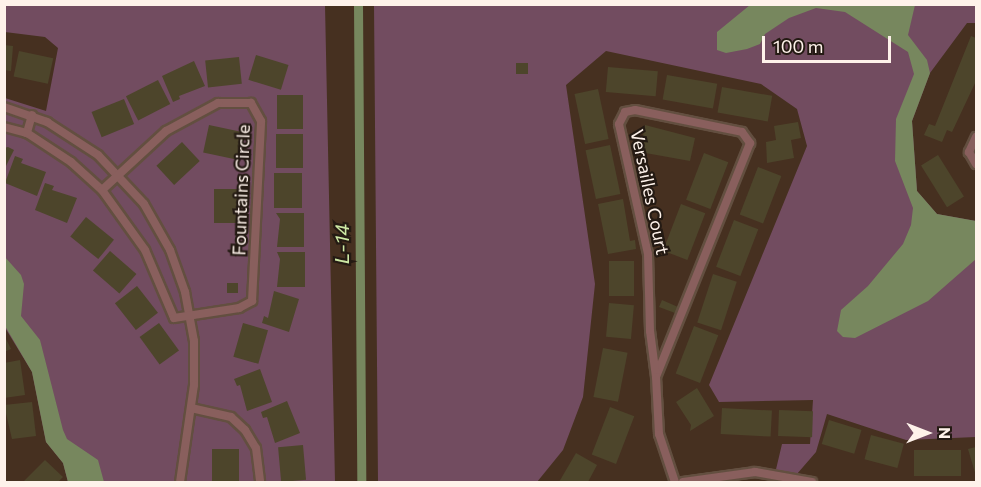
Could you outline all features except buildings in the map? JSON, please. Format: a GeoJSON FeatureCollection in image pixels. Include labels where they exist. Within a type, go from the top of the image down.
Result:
{"type":"FeatureCollection","features":[{"type":"Feature","properties":{"kind":"street","name":"Fountains Circle"},"geometry":{"type":"LineString","coordinates":[[118,174],[165,131],[218,103],[240,100],[259,111],[252,301],[239,308],[191,317]]}},
{"type":"Feature","properties":{"kind":"street"},"geometry":{"type":"LineString","coordinates":[[4,107],[32,116],[79,140],[118,174],[144,204],[170,250],[191,317],[195,367],[180,483]]}},
{"type":"Feature","properties":{"kind":"street","name":"Versailles Court"},"geometry":{"type":"LineString","coordinates":[[656,377],[750,143],[742,132],[635,110],[625,112],[619,124],[648,254],[650,331],[656,377],[659,434],[675,483]]}},
{"type":"Feature","properties":{"kind":"street"},"geometry":{"type":"LineString","coordinates":[[27,134],[32,116]]}},
{"type":"Feature","properties":{"kind":"street"},"geometry":{"type":"LineString","coordinates":[[4,127],[27,134],[71,162],[102,190],[145,250],[174,318],[191,317]]}},
{"type":"Feature","properties":{"kind":"street"},"geometry":{"type":"LineString","coordinates":[[976,137],[969,152],[976,164]]}},
{"type":"Feature","properties":{"kind":"street"},"geometry":{"type":"LineString","coordinates":[[102,190],[118,174]]}},
{"type":"Feature","properties":{"kind":"street"},"geometry":{"type":"LineString","coordinates":[[191,408],[231,417],[245,430],[256,448],[260,483]]}},
{"type":"Feature","properties":{"kind":"street"},"geometry":{"type":"LineString","coordinates":[[683,483],[729,473],[812,483]]}},
{"type":"Feature","properties":{"kind":"shaded area"},"geometry":{"type":"Polygon","coordinates":[[[5,5],[325,5],[335,482],[68,482],[63,463],[46,442],[32,372],[4,326],[5,98],[46,111],[58,48],[45,37],[5,32],[5,5]]]}},
{"type":"Feature","properties":{"kind":"shaded area"},"geometry":{"type":"Polygon","coordinates":[[[374,5],[976,5],[976,23],[967,23],[930,73],[912,121],[917,191],[937,214],[976,221],[976,437],[906,440],[827,414],[816,452],[790,482],[773,482],[782,444],[810,444],[813,400],[719,402],[709,385],[807,146],[797,109],[761,84],[606,51],[566,85],[595,284],[583,397],[563,450],[537,482],[378,482],[374,5]]]}},
{"type":"Feature","properties":{"kind":"shaded area"},"geometry":{"type":"Polygon","coordinates":[[[750,5],[915,5],[908,35],[927,60],[930,73],[912,121],[917,191],[937,214],[976,221],[976,259],[928,301],[855,338],[843,337],[837,331],[841,310],[868,286],[903,244],[911,225],[913,208],[895,161],[896,119],[914,74],[908,52],[845,12],[816,8],[789,18],[765,34],[760,44],[726,53],[717,50],[717,32],[750,5]]]}},
{"type":"Feature","properties":{"kind":"shaded area"},"geometry":{"type":"Polygon","coordinates":[[[4,256],[21,275],[24,284],[21,316],[40,340],[63,430],[67,439],[98,460],[104,482],[68,482],[63,463],[46,442],[32,372],[5,326],[4,256]]]}},
{"type":"Feature","properties":{"kind":"waterway","name":"L-14"},"geometry":{"type":"LineString","coordinates":[[358,4],[361,482]]}}]}
